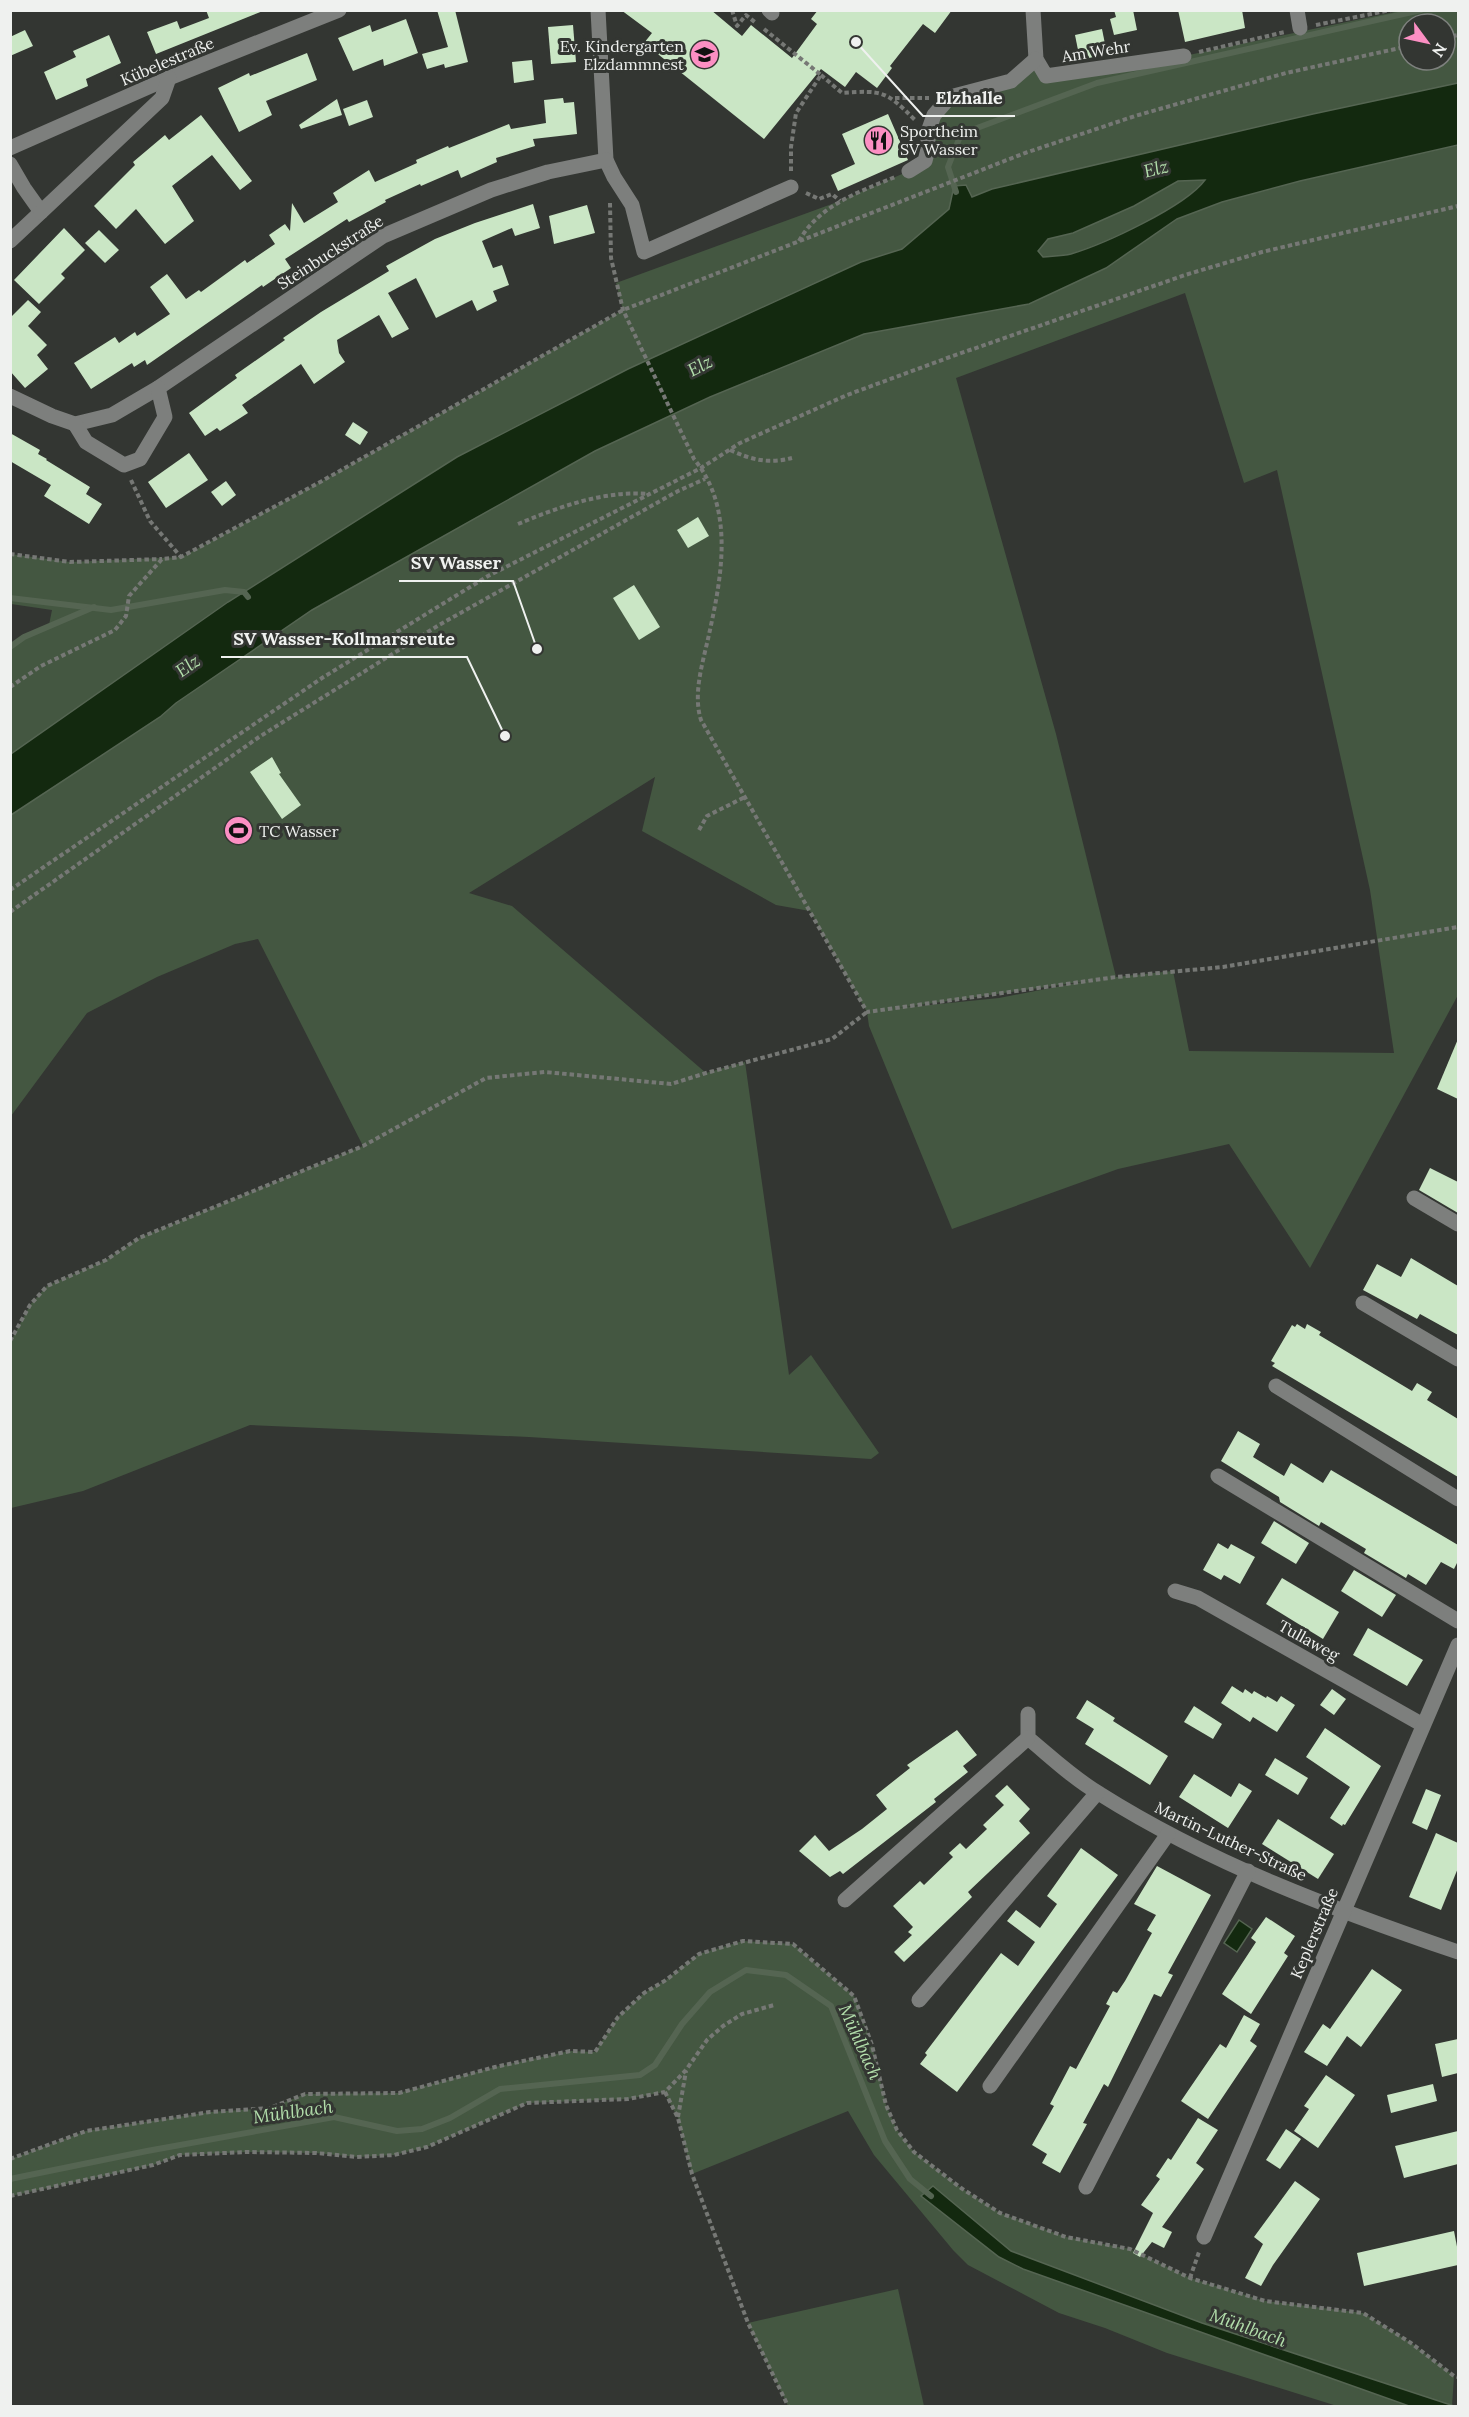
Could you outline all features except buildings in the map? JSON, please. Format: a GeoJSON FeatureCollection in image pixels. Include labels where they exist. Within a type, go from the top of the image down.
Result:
{"type":"FeatureCollection","features":[{"type":"Feature","properties":{"kind":"street","name":"Kübelestraße"},"geometry":{"type":"LineString","coordinates":[[10,148],[169,78],[339,10]]}},
{"type":"Feature","properties":{"kind":"street"},"geometry":{"type":"LineString","coordinates":[[598,10],[606,160],[632,205],[644,252],[791,187]]}},
{"type":"Feature","properties":{"kind":"street"},"geometry":{"type":"LineString","coordinates":[[909,171],[925,160],[928,149],[928,132],[934,115],[950,97],[984,86],[1011,81],[1036,60],[1033,10]]}},
{"type":"Feature","properties":{"kind":"street"},"geometry":{"type":"LineString","coordinates":[[1297,10],[1300,28]]}},
{"type":"Feature","properties":{"kind":"street","name":"Am Wehr"},"geometry":{"type":"LineString","coordinates":[[1036,60],[1046,76],[1184,56]]}},
{"type":"Feature","properties":{"kind":"street"},"geometry":{"type":"LineString","coordinates":[[10,241],[162,98],[169,78]]}},
{"type":"Feature","properties":{"kind":"street","name":"Steinbuckstraße"},"geometry":{"type":"LineString","coordinates":[[75,424],[112,415],[158,388],[383,236],[491,190],[548,172],[606,160]]}},
{"type":"Feature","properties":{"kind":"street"},"geometry":{"type":"LineString","coordinates":[[10,164],[41,212]]}},
{"type":"Feature","properties":{"kind":"street"},"geometry":{"type":"LineString","coordinates":[[10,396],[75,424],[86,442],[124,465],[140,459],[165,417],[158,388]]}},
{"type":"Feature","properties":{"kind":"street"},"geometry":{"type":"LineString","coordinates":[[1414,1198],[1458,1224]]}},
{"type":"Feature","properties":{"kind":"street"},"geometry":{"type":"LineString","coordinates":[[1363,1303],[1458,1359]]}},
{"type":"Feature","properties":{"kind":"street"},"geometry":{"type":"LineString","coordinates":[[1276,1386],[1458,1499]]}},
{"type":"Feature","properties":{"kind":"street"},"geometry":{"type":"LineString","coordinates":[[1218,1476],[1458,1621]]}},
{"type":"Feature","properties":{"kind":"street","name":"Tullaweg"},"geometry":{"type":"LineString","coordinates":[[1175,1591],[1198,1598],[1423,1725]]}},
{"type":"Feature","properties":{"kind":"street","name":"Keplerstraße"},"geometry":{"type":"LineString","coordinates":[[1204,2237],[1458,1645]]}},
{"type":"Feature","properties":{"kind":"street"},"geometry":{"type":"LineString","coordinates":[[845,1900],[1028,1738],[1028,1714]]}},
{"type":"Feature","properties":{"kind":"street","name":"Martin-Luther-Straße"},"geometry":{"type":"LineString","coordinates":[[1028,1738],[1097,1793],[1168,1834],[1342,1912],[1458,1952]]}},
{"type":"Feature","properties":{"kind":"street"},"geometry":{"type":"LineString","coordinates":[[919,2000],[1097,1793]]}},
{"type":"Feature","properties":{"kind":"street"},"geometry":{"type":"LineString","coordinates":[[990,2086],[1168,1834]]}},
{"type":"Feature","properties":{"kind":"street"},"geometry":{"type":"LineString","coordinates":[[1086,2187],[1248,1871]]}},
{"type":"Feature","properties":{"kind":"path"},"geometry":{"type":"LineString","coordinates":[[732,10],[737,26],[746,15],[842,93],[872,91],[894,98],[950,97]]}},
{"type":"Feature","properties":{"kind":"path"},"geometry":{"type":"LineString","coordinates":[[761,27],[771,11]]}},
{"type":"Feature","properties":{"kind":"path"},"geometry":{"type":"LineString","coordinates":[[10,554],[70,562],[182,557],[623,310],[1025,153],[1135,117],[1286,73],[1397,49]]}},
{"type":"Feature","properties":{"kind":"path"},"geometry":{"type":"LineString","coordinates":[[821,75],[796,113],[791,147],[791,187],[819,199],[832,194],[840,201]]}},
{"type":"Feature","properties":{"kind":"path"},"geometry":{"type":"LineString","coordinates":[[894,98],[928,132]]}},
{"type":"Feature","properties":{"kind":"path"},"geometry":{"type":"LineString","coordinates":[[799,242],[807,227],[840,201],[909,171]]}},
{"type":"Feature","properties":{"kind":"path"},"geometry":{"type":"LineString","coordinates":[[614,177],[609,198],[611,258],[623,310],[718,504],[721,566],[717,601],[700,669],[698,710],[701,720],[867,1012]]}},
{"type":"Feature","properties":{"kind":"path"},"geometry":{"type":"LineString","coordinates":[[10,890],[322,678],[488,576],[701,468],[740,443],[847,395],[1185,274],[1262,252],[1458,206]]}},
{"type":"Feature","properties":{"kind":"path"},"geometry":{"type":"LineString","coordinates":[[730,450],[748,459],[767,462],[792,458]]}},
{"type":"Feature","properties":{"kind":"path"},"geometry":{"type":"LineString","coordinates":[[124,465],[150,521],[182,557]]}},
{"type":"Feature","properties":{"kind":"path"},"geometry":{"type":"LineString","coordinates":[[10,912],[259,737],[429,631],[678,491],[705,479]]}},
{"type":"Feature","properties":{"kind":"path"},"geometry":{"type":"LineString","coordinates":[[518,524],[576,502],[635,492],[651,494]]}},
{"type":"Feature","properties":{"kind":"path"},"geometry":{"type":"LineString","coordinates":[[10,687],[41,666],[115,630],[126,616],[128,599],[162,559]]}},
{"type":"Feature","properties":{"kind":"path"},"geometry":{"type":"LineString","coordinates":[[699,830],[707,816],[745,797]]}},
{"type":"Feature","properties":{"kind":"path"},"geometry":{"type":"LineString","coordinates":[[10,1341],[30,1305],[47,1286],[106,1260],[139,1238],[363,1146],[486,1078],[545,1072],[671,1084],[832,1039],[867,1012],[1116,977],[1223,966],[1458,927]]}},
{"type":"Feature","properties":{"kind":"path"},"geometry":{"type":"LineString","coordinates":[[10,2159],[86,2131],[210,2112],[270,2108],[304,2094],[399,2093],[495,2067],[570,2051],[595,2052],[618,2017],[626,2009],[644,1993],[666,1980],[699,1954],[743,1941],[794,1944],[854,1996],[872,2045],[886,2105],[897,2130],[914,2152],[961,2188],[1000,2213],[1066,2237],[1130,2249],[1190,2278],[1265,2301],[1363,2313],[1411,2343],[1458,2377]]}},
{"type":"Feature","properties":{"kind":"path"},"geometry":{"type":"LineString","coordinates":[[10,2196],[153,2165],[180,2155],[247,2152],[316,2153],[357,2157],[394,2155],[427,2147],[527,2103],[628,2099],[664,2092],[686,2070],[707,2040],[723,2026],[742,2014],[774,2005]]}},
{"type":"Feature","properties":{"kind":"path"},"geometry":{"type":"LineString","coordinates":[[678,2118],[686,2070]]}},
{"type":"Feature","properties":{"kind":"path"},"geometry":{"type":"LineString","coordinates":[[664,2092],[678,2118],[692,2174],[748,2323],[788,2406]]}},
{"type":"Feature","properties":{"kind":"path"},"geometry":{"type":"LineString","coordinates":[[1190,2278],[1204,2237]]}},
{"type":"Feature","properties":{"kind":"shaded area"},"geometry":{"type":"Polygon","coordinates":[[[1399,11],[1458,11],[1458,83],[1313,114],[992,189],[949,209],[902,249],[861,262],[628,369],[457,457],[228,602],[11,754],[11,647],[24,637],[49,625],[52,610],[11,604],[10,554],[70,562],[182,557],[322,481],[623,310],[616,283],[840,201],[909,171],[925,160],[928,132],[950,97],[1011,81],[1036,59],[1046,76],[1184,56],[1399,11]]]}},
{"type":"Feature","properties":{"kind":"shaded area"},"geometry":{"type":"Polygon","coordinates":[[[1458,145],[1458,995],[1310,1268],[1229,1144],[1118,1169],[952,1229],[869,1026],[867,1012],[810,911],[776,905],[642,831],[655,777],[469,893],[512,906],[706,1073],[745,1062],[789,1375],[811,1355],[879,1453],[871,1459],[529,1437],[250,1425],[83,1491],[11,1508],[11,1341],[30,1305],[47,1286],[106,1260],[139,1238],[363,1146],[258,939],[235,944],[157,977],[87,1013],[11,1116],[11,815],[160,717],[176,703],[312,610],[595,451],[711,397],[864,334],[1029,304],[1106,268],[1177,219],[1222,202],[1300,181],[1458,145]],[[1185,293],[956,378],[1056,734],[1116,977],[1173,971],[1189,1051],[1394,1053],[1370,890],[1277,470],[1244,483],[1185,293]],[[1087,981],[899,1008],[999,998],[1087,981]]]}},
{"type":"Feature","properties":{"kind":"shaded area"},"geometry":{"type":"Polygon","coordinates":[[[1205,179],[1195,190],[1163,212],[1103,242],[1064,255],[1042,257],[1038,251],[1048,239],[1073,233],[1134,206],[1178,181],[1205,179]]]}},
{"type":"Feature","properties":{"kind":"shaded area"},"geometry":{"type":"Polygon","coordinates":[[[743,1941],[793,1944],[854,1996],[872,2045],[886,2105],[897,2130],[914,2152],[961,2188],[1000,2213],[1066,2237],[1130,2249],[1190,2278],[1265,2301],[1363,2313],[1411,2343],[1454,2376],[1452,2406],[1337,2406],[1167,2353],[1105,2328],[1059,2313],[968,2265],[874,2155],[848,2111],[692,2174],[678,2118],[664,2092],[628,2099],[527,2103],[427,2147],[394,2155],[358,2157],[316,2153],[247,2152],[180,2155],[153,2165],[11,2196],[11,2159],[86,2131],[210,2112],[270,2108],[305,2094],[399,2093],[495,2067],[570,2051],[595,2052],[618,2017],[644,1993],[666,1980],[699,1954],[743,1941]]]}},
{"type":"Feature","properties":{"kind":"shaded area"},"geometry":{"type":"Polygon","coordinates":[[[898,2289],[924,2406],[788,2406],[748,2323],[898,2289]]]}},
{"type":"Feature","properties":{"kind":"water","name":"Elz"},"geometry":{"type":"Polygon","coordinates":[[[1458,83],[1458,145],[1300,181],[1222,202],[1177,219],[1106,268],[1029,304],[864,334],[710,397],[595,451],[312,610],[176,703],[160,717],[11,815],[11,754],[228,602],[457,457],[628,369],[861,262],[902,249],[949,209],[954,186],[966,185],[972,197],[992,189],[1313,114],[1458,83]],[[1205,180],[1178,181],[1134,206],[1073,233],[1048,239],[1038,251],[1043,257],[1068,255],[1085,249],[1163,213],[1195,191],[1205,180]]]}},
{"type":"Feature","properties":{"kind":"water"},"geometry":{"type":"Polygon","coordinates":[[[1239,1920],[1252,1929],[1237,1952],[1224,1943],[1239,1920]]]}},
{"type":"Feature","properties":{"kind":"water"},"geometry":{"type":"Polygon","coordinates":[[[933,2186],[1011,2251],[1202,2323],[1454,2406],[1409,2406],[1023,2269],[999,2257],[921,2196],[933,2186]]]}},
{"type":"Feature","properties":{"kind":"waterway"},"geometry":{"type":"LineString","coordinates":[[956,192],[948,167],[961,134],[1097,83],[1421,10]]}},
{"type":"Feature","properties":{"kind":"waterway"},"geometry":{"type":"LineString","coordinates":[[10,598],[111,610],[225,590],[244,592],[248,597]]}},
{"type":"Feature","properties":{"kind":"waterway"},"geometry":{"type":"LineString","coordinates":[[10,647],[24,637],[94,607]]}},
{"type":"Feature","properties":{"kind":"waterway","name":"Mühlbach"},"geometry":{"type":"LineString","coordinates":[[10,2179],[334,2117],[397,2131],[422,2129],[450,2118],[500,2089],[640,2075],[655,2065],[682,2024],[710,1992],[746,1970],[786,1975],[831,2006],[885,2141],[910,2179],[931,2196]]}},
{"type":"Feature","properties":{"kind":"place","name":"Elzhalle"},"geometry":{"type":"Point","coordinates":[856,42]}},
{"type":"Feature","properties":{"kind":"place","name":"Ev. Kindergarten Elzdammnest"},"geometry":{"type":"Point","coordinates":[705,55]}},
{"type":"Feature","properties":{"kind":"place","name":"Sportheim SV Wasser"},"geometry":{"type":"Point","coordinates":[879,140]}},
{"type":"Feature","properties":{"kind":"place","name":"SV Wasser"},"geometry":{"type":"Point","coordinates":[537,649]}},
{"type":"Feature","properties":{"kind":"place","name":"SV Wasser-Kollmarsreute"},"geometry":{"type":"Point","coordinates":[505,736]}},
{"type":"Feature","properties":{"kind":"place","name":"TC Wasser"},"geometry":{"type":"Point","coordinates":[238,831]}}]}
